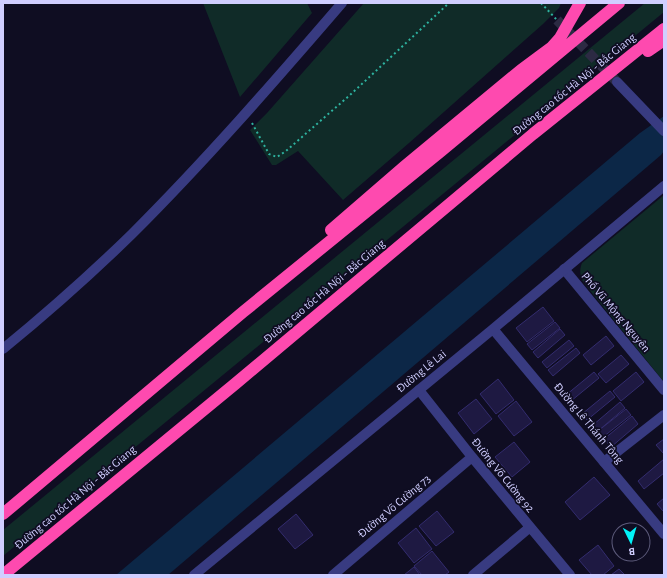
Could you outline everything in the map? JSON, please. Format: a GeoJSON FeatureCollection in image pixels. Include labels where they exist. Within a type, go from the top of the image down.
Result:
{"type":"FeatureCollection","features":[{"type":"Feature","properties":{"kind":"highway"},"geometry":{"type":"LineString","coordinates":[[243,312],[288,267],[405,166],[521,70],[552,47],[560,38],[580,3]]}},
{"type":"Feature","properties":{"kind":"highway"},"geometry":{"type":"LineString","coordinates":[[3,514],[243,312],[441,151],[619,3]]}},
{"type":"Feature","properties":{"kind":"highway","name":"Đường cao tốc Hà Nội - Bắc Giang"},"geometry":{"type":"LineString","coordinates":[[3,575],[235,384],[533,134],[664,29]]}},
{"type":"Feature","properties":{"kind":"highway"},"geometry":{"type":"LineString","coordinates":[[533,134],[664,40]]}},
{"type":"Feature","properties":{"kind":"street"},"geometry":{"type":"LineString","coordinates":[[3,349],[59,301],[131,235],[226,137],[342,3]]}},
{"type":"Feature","properties":{"kind":"street"},"geometry":{"type":"LineString","coordinates":[[617,82],[664,131]]}},
{"type":"Feature","properties":{"kind":"street","name":"Đường Lê Lai"},"geometry":{"type":"LineString","coordinates":[[195,575],[664,186]]}},
{"type":"Feature","properties":{"kind":"street","name":"Phố Vũ Mộng Nguyên"},"geometry":{"type":"LineString","coordinates":[[564,269],[664,390]]}},
{"type":"Feature","properties":{"kind":"street","name":"Đường Lê Thánh Tông"},"geometry":{"type":"LineString","coordinates":[[493,329],[664,534]]}},
{"type":"Feature","properties":{"kind":"street","name":"Đường Võ Cường 92"},"geometry":{"type":"LineString","coordinates":[[418,390],[529,528],[570,575]]}},
{"type":"Feature","properties":{"kind":"street"},"geometry":{"type":"LineString","coordinates":[[604,462],[664,415]]}},
{"type":"Feature","properties":{"kind":"street","name":"Đường Võ Cường 73"},"geometry":{"type":"LineString","coordinates":[[333,575],[472,458]]}},
{"type":"Feature","properties":{"kind":"street"},"geometry":{"type":"LineString","coordinates":[[473,575],[529,528]]}},
{"type":"Feature","properties":{"kind":"path"},"geometry":{"type":"LineString","coordinates":[[251,122],[269,154],[277,157],[286,151],[350,95],[449,3]]}},
{"type":"Feature","properties":{"kind":"path"},"geometry":{"type":"LineString","coordinates":[[541,3],[557,20]]}},
{"type":"Feature","properties":{"kind":"green space"},"geometry":{"type":"Polygon","coordinates":[[[203,3],[307,3],[312,13],[240,97],[203,3]]]}},
{"type":"Feature","properties":{"kind":"green space"},"geometry":{"type":"Polygon","coordinates":[[[364,3],[561,3],[559,8],[543,24],[343,200],[298,151],[276,165],[272,165],[250,130],[267,113],[364,3]]]}},
{"type":"Feature","properties":{"kind":"green space"},"geometry":{"type":"Polygon","coordinates":[[[645,3],[664,3],[664,12],[3,556],[3,530],[645,3]]]}},
{"type":"Feature","properties":{"kind":"green space"},"geometry":{"type":"Polygon","coordinates":[[[664,195],[664,382],[584,283],[580,271],[582,263],[664,195]]]}},
{"type":"Feature","properties":{"kind":"water"},"geometry":{"type":"Polygon","coordinates":[[[664,116],[664,151],[661,155],[168,575],[116,575],[640,133],[664,116]]]}},
{"type":"Feature","properties":{"kind":"building"},"geometry":{"type":"Polygon","coordinates":[[[543,307],[554,321],[527,342],[516,328],[543,307]]]}},
{"type":"Feature","properties":{"kind":"building"},"geometry":{"type":"Polygon","coordinates":[[[555,322],[560,328],[532,350],[527,344],[555,322]]]}},
{"type":"Feature","properties":{"kind":"building"},"geometry":{"type":"Polygon","coordinates":[[[560,329],[565,335],[538,358],[533,352],[560,329]]]}},
{"type":"Feature","properties":{"kind":"building"},"geometry":{"type":"Polygon","coordinates":[[[606,336],[614,346],[591,365],[583,355],[606,336]]]}},
{"type":"Feature","properties":{"kind":"building"},"geometry":{"type":"Polygon","coordinates":[[[569,340],[574,346],[547,368],[542,362],[569,340]]]}},
{"type":"Feature","properties":{"kind":"building"},"geometry":{"type":"Polygon","coordinates":[[[576,348],[580,353],[553,376],[548,370],[576,348]]]}},
{"type":"Feature","properties":{"kind":"building"},"geometry":{"type":"Polygon","coordinates":[[[621,355],[629,364],[606,383],[598,374],[621,355]]]}},
{"type":"Feature","properties":{"kind":"building"},"geometry":{"type":"Polygon","coordinates":[[[594,372],[599,378],[571,401],[566,395],[594,372]]]}},
{"type":"Feature","properties":{"kind":"building"},"geometry":{"type":"Polygon","coordinates":[[[636,372],[644,382],[621,401],[613,391],[636,372]]]}},
{"type":"Feature","properties":{"kind":"building"},"geometry":{"type":"Polygon","coordinates":[[[498,379],[514,400],[496,414],[480,394],[498,379]]]}},
{"type":"Feature","properties":{"kind":"building"},"geometry":{"type":"Polygon","coordinates":[[[610,391],[615,397],[587,420],[582,414],[610,391]]]}},
{"type":"Feature","properties":{"kind":"building"},"geometry":{"type":"Polygon","coordinates":[[[476,399],[492,419],[474,434],[458,413],[476,399]]]}},
{"type":"Feature","properties":{"kind":"building"},"geometry":{"type":"Polygon","coordinates":[[[516,401],[532,422],[514,436],[498,416],[516,401]]]}},
{"type":"Feature","properties":{"kind":"building"},"geometry":{"type":"Polygon","coordinates":[[[620,402],[625,408],[598,431],[593,425],[620,402]]]}},
{"type":"Feature","properties":{"kind":"building"},"geometry":{"type":"Polygon","coordinates":[[[626,409],[631,415],[603,437],[598,431],[626,409]]]}},
{"type":"Feature","properties":{"kind":"building"},"geometry":{"type":"Polygon","coordinates":[[[632,416],[638,424],[611,447],[604,439],[632,416]]]}},
{"type":"Feature","properties":{"kind":"building"},"geometry":{"type":"Polygon","coordinates":[[[664,439],[664,454],[656,445],[664,439]]]}},
{"type":"Feature","properties":{"kind":"building"},"geometry":{"type":"Polygon","coordinates":[[[514,442],[530,462],[512,477],[495,457],[514,442]]]}},
{"type":"Feature","properties":{"kind":"building"},"geometry":{"type":"Polygon","coordinates":[[[664,459],[664,473],[644,489],[638,481],[664,459]]]}},
{"type":"Feature","properties":{"kind":"building"},"geometry":{"type":"Polygon","coordinates":[[[594,477],[610,495],[580,520],[565,502],[594,477]]]}},
{"type":"Feature","properties":{"kind":"building"},"geometry":{"type":"Polygon","coordinates":[[[664,498],[664,510],[663,511],[657,504],[664,498]]]}},
{"type":"Feature","properties":{"kind":"building"},"geometry":{"type":"Polygon","coordinates":[[[437,511],[454,532],[436,546],[419,526],[437,511]]]}},
{"type":"Feature","properties":{"kind":"building"},"geometry":{"type":"Polygon","coordinates":[[[296,514],[313,535],[295,549],[278,529],[296,514]]]}},
{"type":"Feature","properties":{"kind":"building"},"geometry":{"type":"Polygon","coordinates":[[[416,528],[432,549],[414,563],[398,543],[416,528]]]}},
{"type":"Feature","properties":{"kind":"building"},"geometry":{"type":"Polygon","coordinates":[[[598,545],[614,566],[603,575],[592,575],[579,560],[598,545]]]}},
{"type":"Feature","properties":{"kind":"building"},"geometry":{"type":"Polygon","coordinates":[[[432,551],[449,572],[445,575],[422,575],[414,566],[432,551]]]}},
{"type":"Feature","properties":{"kind":"building"},"geometry":{"type":"Polygon","coordinates":[[[414,567],[420,575],[404,575],[414,567]]]}},
{"type":"Feature","properties":{"kind":"building"},"geometry":{"type":"Polygon","coordinates":[[[619,569],[625,575],[611,575],[619,569]]]}},
{"type":"Feature","properties":{"kind":"tunnel"},"geometry":{"type":"LineString","coordinates":[[557,20],[617,82]]}}]}
